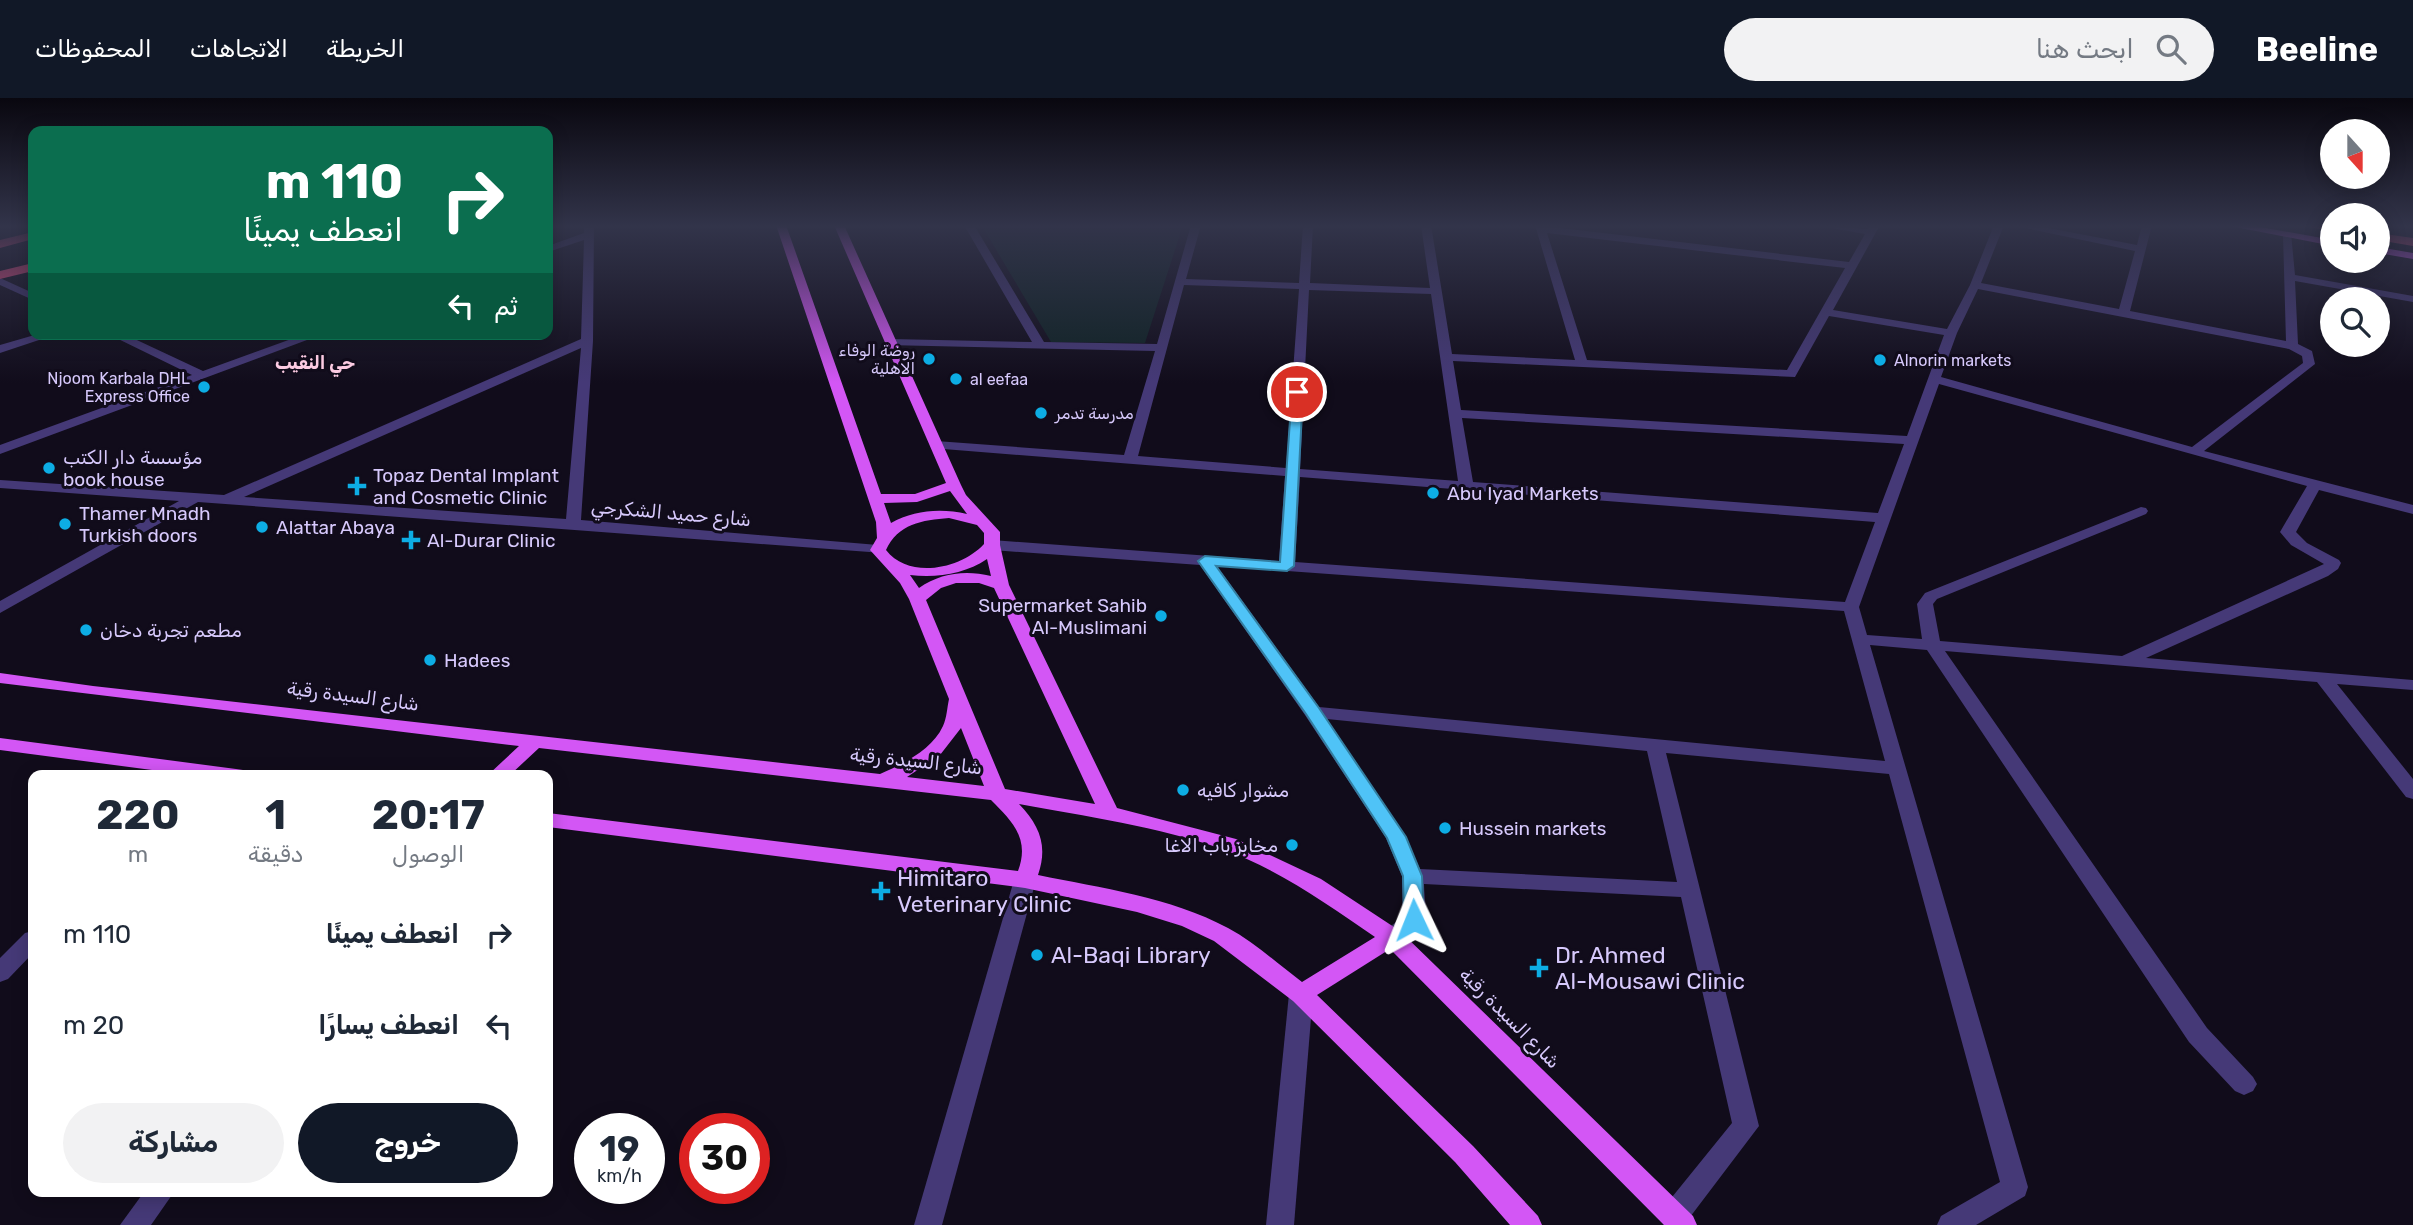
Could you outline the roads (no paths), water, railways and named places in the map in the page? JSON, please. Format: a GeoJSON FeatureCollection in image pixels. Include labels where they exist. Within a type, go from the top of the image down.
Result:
{"type":"FeatureCollection","features":[{"type":"Feature","properties":{"kind":"main road"},"geometry":{"type":"LineString","coordinates":[[799,278],[883,522],[884,550],[917,599],[996,794],[1019,816],[1032,836],[1035,858],[1025,880]]}},
{"type":"Feature","properties":{"kind":"main road"},"geometry":{"type":"LineString","coordinates":[[862,278],[960,497],[992,532],[992,545],[1001,586],[1108,813]]}},
{"type":"Feature","properties":{"kind":"main road"},"geometry":{"type":"LineString","coordinates":[[875,499],[917,498],[954,485]]}},
{"type":"Feature","properties":{"kind":"main road"},"geometry":{"type":"LineString","coordinates":[[884,550],[894,527],[929,515],[958,515],[982,522]]}},
{"type":"Feature","properties":{"kind":"main road"},"geometry":{"type":"LineString","coordinates":[[884,550],[909,570],[934,572],[959,567],[980,558],[992,545]]}},
{"type":"Feature","properties":{"kind":"main road"},"geometry":{"type":"LineString","coordinates":[[917,599],[927,588],[945,580],[966,576],[986,579],[1001,586]]}},
{"type":"Feature","properties":{"kind":"main road","name":"شارع السيدة رقية"},"geometry":{"type":"LineString","coordinates":[[0,678],[996,794],[1108,813],[1229,844],[1313,884],[1392,937],[1679,1220]]}},
{"type":"Feature","properties":{"kind":"main road"},"geometry":{"type":"LineString","coordinates":[[879,782],[915,765],[942,743],[953,727],[958,711],[957,696]]}},
{"type":"Feature","properties":{"kind":"main road"},"geometry":{"type":"LineString","coordinates":[[503,770],[534,742]]}},
{"type":"Feature","properties":{"kind":"main road"},"geometry":{"type":"LineString","coordinates":[[0,744],[176,770]]}},
{"type":"Feature","properties":{"kind":"main road"},"geometry":{"type":"LineString","coordinates":[[553,821],[1025,880],[1137,904],[1190,920],[1222,935],[1301,994],[1464,1154],[1528,1225]]}},
{"type":"Feature","properties":{"kind":"main road"},"geometry":{"type":"LineString","coordinates":[[1301,994],[1392,937]]}},
{"type":"Feature","properties":{"kind":"street"},"geometry":{"type":"LineString","coordinates":[[573,524],[587,341],[588,278]]}},
{"type":"Feature","properties":{"kind":"street"},"geometry":{"type":"LineString","coordinates":[[1000,278],[1040,346]]}},
{"type":"Feature","properties":{"kind":"street"},"geometry":{"type":"LineString","coordinates":[[1130,460],[1180,278]]}},
{"type":"Feature","properties":{"kind":"street"},"geometry":{"type":"LineString","coordinates":[[1287,566],[1304,278]]}},
{"type":"Feature","properties":{"kind":"street"},"geometry":{"type":"LineString","coordinates":[[1434,278],[1466,485]]}},
{"type":"Feature","properties":{"kind":"street"},"geometry":{"type":"LineString","coordinates":[[1556,278],[1582,363]]}},
{"type":"Feature","properties":{"kind":"street"},"geometry":{"type":"LineString","coordinates":[[1446,357],[1791,374],[1845,278]]}},
{"type":"Feature","properties":{"kind":"street"},"geometry":{"type":"LineString","coordinates":[[1951,1225],[2015,1187],[1851,607],[1951,333],[1978,278]]}},
{"type":"Feature","properties":{"kind":"street"},"geometry":{"type":"LineString","coordinates":[[2124,313],[2134,278]]}},
{"type":"Feature","properties":{"kind":"street"},"geometry":{"type":"LineString","coordinates":[[2290,278],[2292,345]]}},
{"type":"Feature","properties":{"kind":"street"},"geometry":{"type":"LineString","coordinates":[[2293,278],[2413,299]]}},
{"type":"Feature","properties":{"kind":"street"},"geometry":{"type":"LineString","coordinates":[[0,281],[28,295]]}},
{"type":"Feature","properties":{"kind":"street"},"geometry":{"type":"LineString","coordinates":[[1179,282],[1436,290]]}},
{"type":"Feature","properties":{"kind":"street"},"geometry":{"type":"LineString","coordinates":[[1975,285],[2292,345],[2308,354],[2309,365],[2194,452]]}},
{"type":"Feature","properties":{"kind":"street"},"geometry":{"type":"LineString","coordinates":[[1826,312],[1951,333]]}},
{"type":"Feature","properties":{"kind":"street"},"geometry":{"type":"LineString","coordinates":[[0,349],[31,340]]}},
{"type":"Feature","properties":{"kind":"street"},"geometry":{"type":"LineString","coordinates":[[127,340],[203,376]]}},
{"type":"Feature","properties":{"kind":"street"},"geometry":{"type":"LineString","coordinates":[[0,450],[301,340]]}},
{"type":"Feature","properties":{"kind":"street"},"geometry":{"type":"LineString","coordinates":[[226,500],[587,341]]}},
{"type":"Feature","properties":{"kind":"street"},"geometry":{"type":"LineString","coordinates":[[891,342],[1160,348]]}},
{"type":"Feature","properties":{"kind":"street"},"geometry":{"type":"LineString","coordinates":[[1934,379],[2413,510]]}},
{"type":"Feature","properties":{"kind":"street"},"geometry":{"type":"LineString","coordinates":[[1455,414],[1912,440]]}},
{"type":"Feature","properties":{"kind":"street"},"geometry":{"type":"LineString","coordinates":[[936,445],[1884,518]]}},
{"type":"Feature","properties":{"kind":"street","name":"شارع حميد الشكرجي"},"geometry":{"type":"LineString","coordinates":[[0,484],[573,524],[884,550]]}},
{"type":"Feature","properties":{"kind":"street"},"geometry":{"type":"LineString","coordinates":[[2124,661],[2288,589],[2332,566],[2333,563],[2321,555],[2298,545],[2288,532],[2315,484]]}},
{"type":"Feature","properties":{"kind":"street"},"geometry":{"type":"LineString","coordinates":[[0,608],[196,498]]}},
{"type":"Feature","properties":{"kind":"street"},"geometry":{"type":"LineString","coordinates":[[2141,511],[1931,596],[1925,604],[1932,645],[2198,1035],[2244,1084]]}},
{"type":"Feature","properties":{"kind":"street"},"geometry":{"type":"LineString","coordinates":[[992,545],[1851,607]]}},
{"type":"Feature","properties":{"kind":"street"},"geometry":{"type":"LineString","coordinates":[[1205,561],[1313,712],[1396,837],[1413,876],[1414,920],[1392,937]]}},
{"type":"Feature","properties":{"kind":"street"},"geometry":{"type":"LineString","coordinates":[[1860,639],[2413,685]]}},
{"type":"Feature","properties":{"kind":"street"},"geometry":{"type":"LineString","coordinates":[[2323,678],[2413,792]]}},
{"type":"Feature","properties":{"kind":"street"},"geometry":{"type":"LineString","coordinates":[[1313,712],[1898,769]]}},
{"type":"Feature","properties":{"kind":"street"},"geometry":{"type":"LineString","coordinates":[[1655,745],[1746,1126],[1679,1220]]}},
{"type":"Feature","properties":{"kind":"street"},"geometry":{"type":"LineString","coordinates":[[1413,876],[1688,890]]}},
{"type":"Feature","properties":{"kind":"street"},"geometry":{"type":"LineString","coordinates":[[928,1225],[1025,880]]}},
{"type":"Feature","properties":{"kind":"street"},"geometry":{"type":"LineString","coordinates":[[0,973],[28,944]]}},
{"type":"Feature","properties":{"kind":"street"},"geometry":{"type":"LineString","coordinates":[[1280,1225],[1301,994]]}},
{"type":"Feature","properties":{"kind":"street"},"geometry":{"type":"LineString","coordinates":[[134,1225],[156,1197]]}},
{"type":"Feature","properties":{"kind":"place","name":"روضة الوفاء الاهلية"},"geometry":{"type":"Point","coordinates":[929,359]}},
{"type":"Feature","properties":{"kind":"place","name":"Alnorin markets"},"geometry":{"type":"Point","coordinates":[1880,360]}},
{"type":"Feature","properties":{"kind":"place","name":"al eefaa"},"geometry":{"type":"Point","coordinates":[956,379]}},
{"type":"Feature","properties":{"kind":"place","name":"Njoom Karbala DHL Express Office"},"geometry":{"type":"Point","coordinates":[204,387]}},
{"type":"Feature","properties":{"kind":"place","name":"مدرسة تدمر"},"geometry":{"type":"Point","coordinates":[1041,413]}},
{"type":"Feature","properties":{"kind":"place","name":"مؤسسة دار الكتب book house"},"geometry":{"type":"Point","coordinates":[49,468]}},
{"type":"Feature","properties":{"kind":"place","name":"Topaz Dental Implant and Cosmetic Clinic"},"geometry":{"type":"Point","coordinates":[357,486]}},
{"type":"Feature","properties":{"kind":"place","name":"Abu Iyad Markets"},"geometry":{"type":"Point","coordinates":[1433,493]}},
{"type":"Feature","properties":{"kind":"place","name":"Thamer Mnadh Turkish doors"},"geometry":{"type":"Point","coordinates":[65,524]}},
{"type":"Feature","properties":{"kind":"place","name":"Alattar Abaya"},"geometry":{"type":"Point","coordinates":[262,527]}},
{"type":"Feature","properties":{"kind":"place","name":"Al-Durar Clinic"},"geometry":{"type":"Point","coordinates":[411,540]}},
{"type":"Feature","properties":{"kind":"place","name":"Supermarket Sahib Al-Muslimani"},"geometry":{"type":"Point","coordinates":[1161,616]}},
{"type":"Feature","properties":{"kind":"place","name":"مطعم تجربة دخان"},"geometry":{"type":"Point","coordinates":[86,630]}},
{"type":"Feature","properties":{"kind":"place","name":"Hadees"},"geometry":{"type":"Point","coordinates":[430,660]}},
{"type":"Feature","properties":{"kind":"place","name":"مشوار كافيه"},"geometry":{"type":"Point","coordinates":[1183,790]}},
{"type":"Feature","properties":{"kind":"place","name":"Hussein markets"},"geometry":{"type":"Point","coordinates":[1445,828]}},
{"type":"Feature","properties":{"kind":"place","name":"مخابز باب الاغا"},"geometry":{"type":"Point","coordinates":[1292,845]}},
{"type":"Feature","properties":{"kind":"place","name":"Himitaro Veterinary Clinic"},"geometry":{"type":"Point","coordinates":[881,891]}},
{"type":"Feature","properties":{"kind":"place","name":"Al-Baqi Library"},"geometry":{"type":"Point","coordinates":[1037,955]}},
{"type":"Feature","properties":{"kind":"place","name":"Dr. Ahmed Al-Mousawi Clinic"},"geometry":{"type":"Point","coordinates":[1539,968]}},
{"type":"Feature","properties":{"kind":"district","name":"حي النقيب"},"geometry":{"type":"Point","coordinates":[315,363]}}]}
